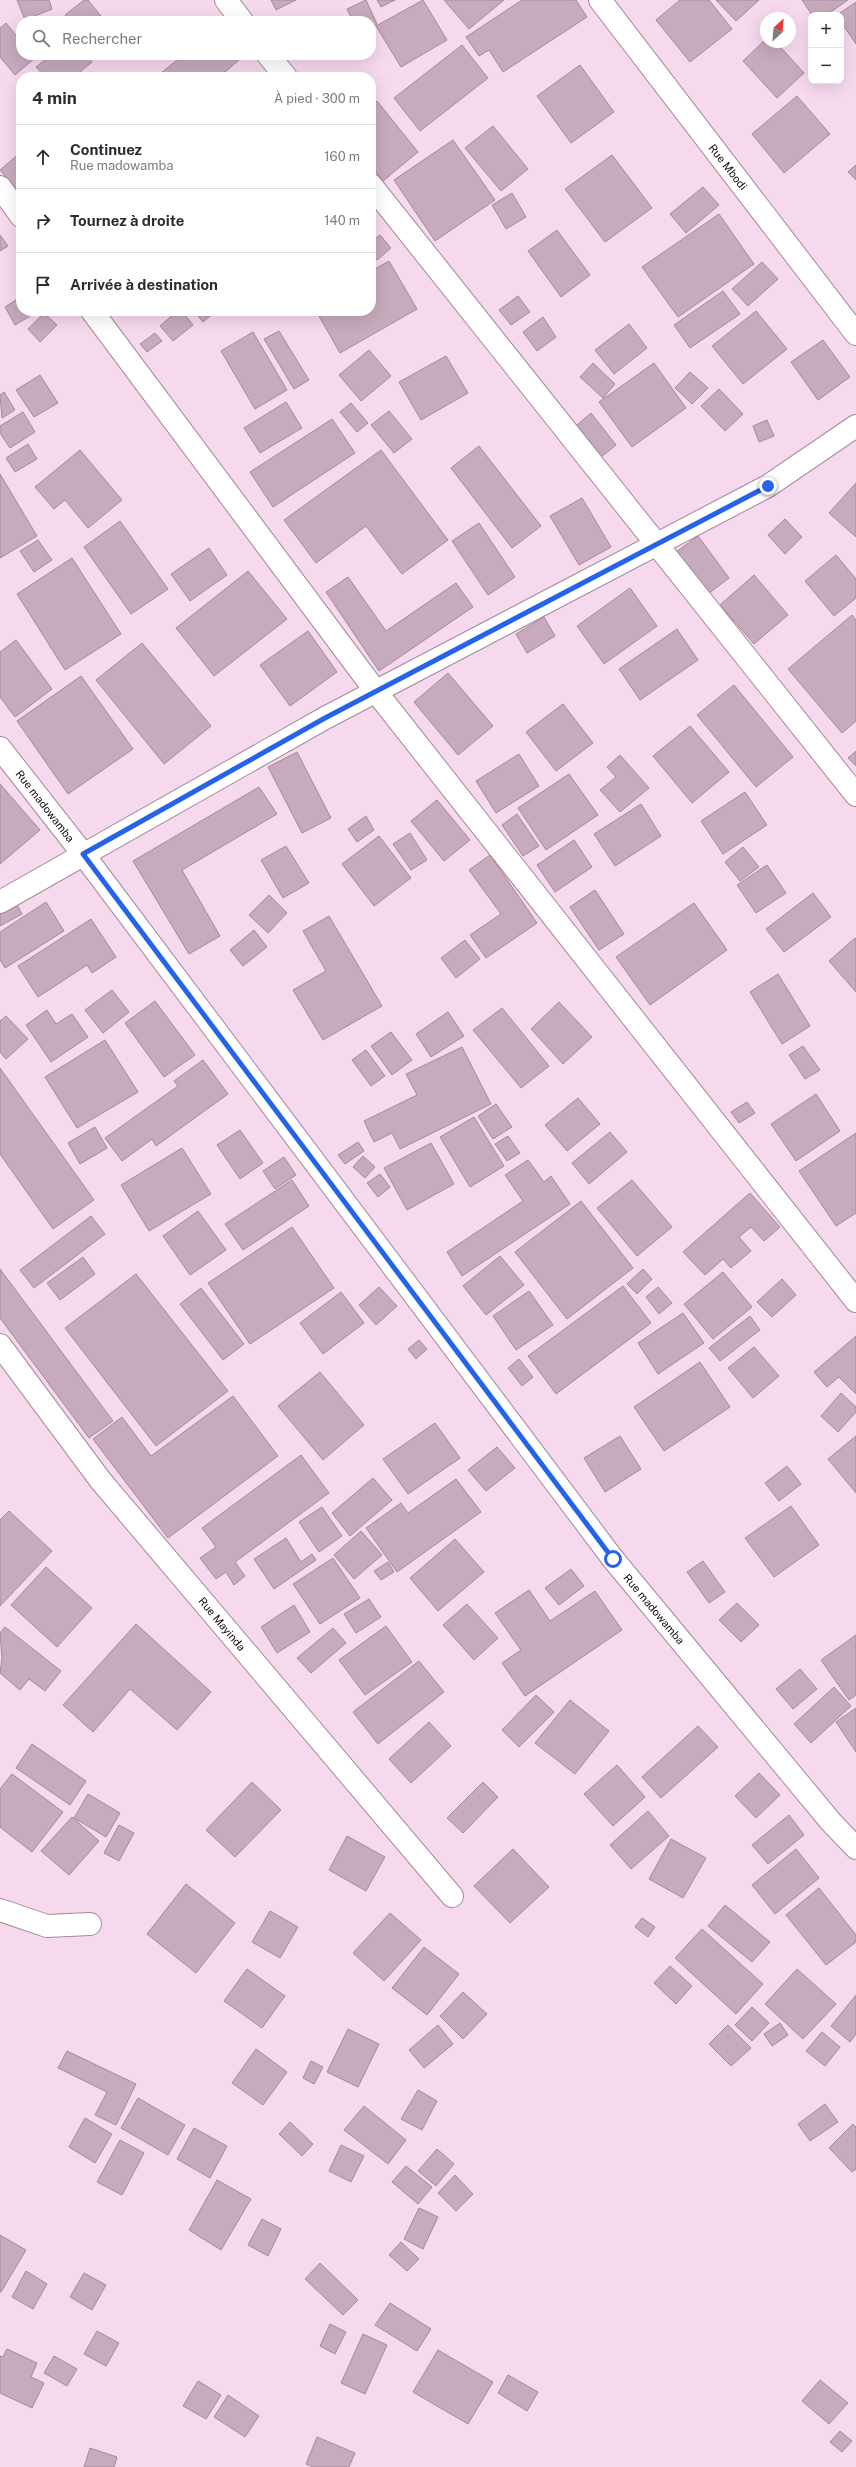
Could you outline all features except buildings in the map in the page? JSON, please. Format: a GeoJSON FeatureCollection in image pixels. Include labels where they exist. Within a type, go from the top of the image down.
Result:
{"type":"FeatureCollection","features":[{"type":"Feature","properties":{"kind":"street"},"geometry":{"type":"LineString","coordinates":[[226,0],[238,16]]}},
{"type":"Feature","properties":{"kind":"street","name":"Rue Mbodi"},"geometry":{"type":"LineString","coordinates":[[600,0],[856,334]]}},
{"type":"Feature","properties":{"kind":"street"},"geometry":{"type":"LineString","coordinates":[[272,60],[282,72]]}},
{"type":"Feature","properties":{"kind":"street"},"geometry":{"type":"LineString","coordinates":[[0,188],[16,209]]}},
{"type":"Feature","properties":{"kind":"street"},"geometry":{"type":"LineString","coordinates":[[376,191],[856,795]]}},
{"type":"Feature","properties":{"kind":"street"},"geometry":{"type":"LineString","coordinates":[[96,316],[377,692],[856,1301]]}},
{"type":"Feature","properties":{"kind":"street"},"geometry":{"type":"LineString","coordinates":[[0,902],[325,718],[768,486],[856,426]]}},
{"type":"Feature","properties":{"kind":"street","name":"Rue madowamba"},"geometry":{"type":"LineString","coordinates":[[0,748],[83,854],[613,1559],[831,1822],[856,1848]]}},
{"type":"Feature","properties":{"kind":"street","name":"Rue Mayinda"},"geometry":{"type":"LineString","coordinates":[[0,1345],[101,1481],[452,1896]]}},
{"type":"Feature","properties":{"kind":"street"},"geometry":{"type":"LineString","coordinates":[[0,1910],[47,1926],[90,1924]]}},
{"type":"Feature","properties":{"kind":"route"},"geometry":{"type":"LineString","coordinates":[[613,1559],[83,854],[325,718],[768,486]]}}]}
